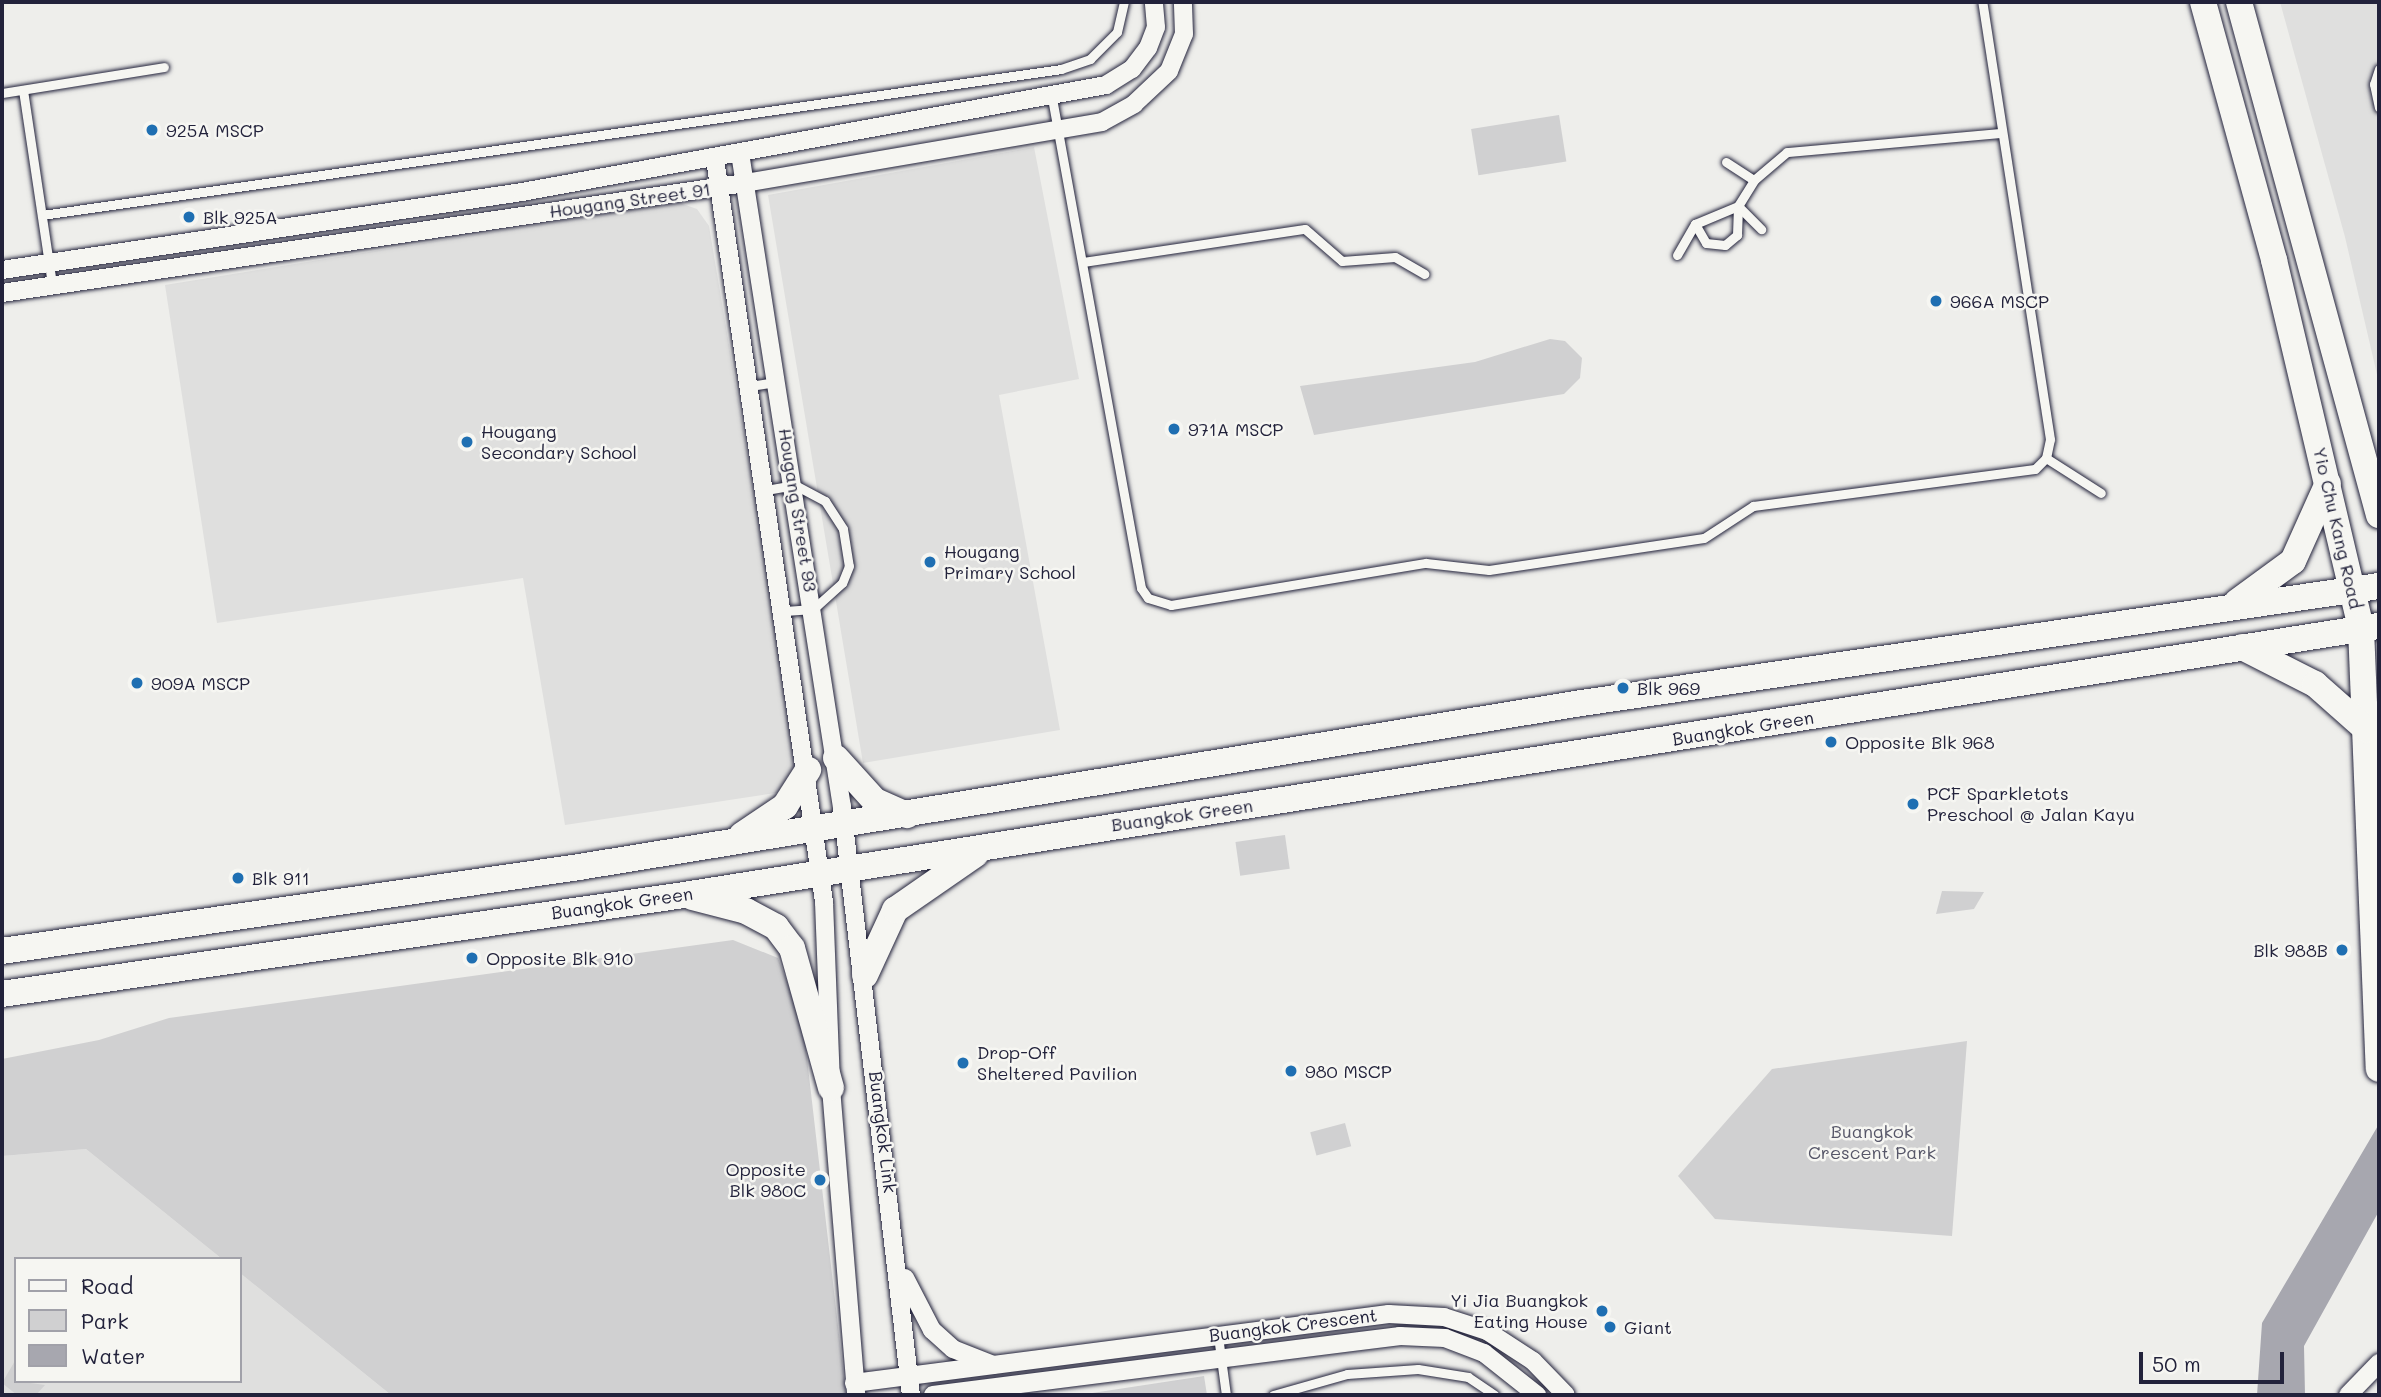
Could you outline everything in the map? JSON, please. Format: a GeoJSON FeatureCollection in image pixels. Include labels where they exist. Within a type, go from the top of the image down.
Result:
{"type":"FeatureCollection","features":[{"type":"Feature","properties":{"kind":"main road","name":"Yio Chu Kang Road"},"geometry":{"type":"LineString","coordinates":[[2203,2],[2328,483],[2367,587],[2370,627],[2367,730],[2379,1069]]}},
{"type":"Feature","properties":{"kind":"main road"},"geometry":{"type":"LineString","coordinates":[[2239,2],[2373,475],[2379,515]]}},
{"type":"Feature","properties":{"kind":"main road"},"geometry":{"type":"LineString","coordinates":[[2230,607],[2293,561],[2328,483]]}},
{"type":"Feature","properties":{"kind":"main road"},"geometry":{"type":"LineString","coordinates":[[2,951],[845,825],[1575,704],[2367,587]]}},
{"type":"Feature","properties":{"kind":"main road","name":"Buangkok Green"},"geometry":{"type":"LineString","coordinates":[[2,993],[684,895],[2370,627]]}},
{"type":"Feature","properties":{"kind":"main road"},"geometry":{"type":"LineString","coordinates":[[2242,647],[2315,684],[2367,730]]}},
{"type":"Feature","properties":{"kind":"main road"},"geometry":{"type":"LineString","coordinates":[[836,758],[875,801],[907,815]]}},
{"type":"Feature","properties":{"kind":"main road"},"geometry":{"type":"LineString","coordinates":[[728,843],[785,806],[808,770]]}},
{"type":"Feature","properties":{"kind":"main road"},"geometry":{"type":"LineString","coordinates":[[865,975],[895,910],[989,846]]}},
{"type":"Feature","properties":{"kind":"main road"},"geometry":{"type":"LineString","coordinates":[[684,895],[746,911],[784,937],[804,974],[831,1087]]}},
{"type":"Feature","properties":{"kind":"street","name":"Hougang Street 91"},"geometry":{"type":"LineString","coordinates":[[2,270],[715,159],[1052,98],[1106,85],[1132,69],[1156,27],[1154,2]]}},
{"type":"Feature","properties":{"kind":"street","name":"Hougang Street 91"},"geometry":{"type":"LineString","coordinates":[[2,293],[745,183],[1060,132],[1102,122],[1152,89],[1180,51],[1184,2]]}},
{"type":"Feature","properties":{"kind":"street"},"geometry":{"type":"LineString","coordinates":[[878,129],[883,160]]}},
{"type":"Feature","properties":{"kind":"street","name":"Hougang Street 93"},"geometry":{"type":"LineString","coordinates":[[740,153],[794,485],[850,868]]}},
{"type":"Feature","properties":{"kind":"street","name":"Hougang Street 93"},"geometry":{"type":"LineString","coordinates":[[715,159],[766,490],[781,611],[808,770],[821,873]]}},
{"type":"Feature","properties":{"kind":"street","name":"Buangkok Link"},"geometry":{"type":"LineString","coordinates":[[850,868],[899,1265],[911,1395]]}},
{"type":"Feature","properties":{"kind":"street"},"geometry":{"type":"LineString","coordinates":[[821,873],[831,1087],[855,1389]]}},
{"type":"Feature","properties":{"kind":"street"},"geometry":{"type":"LineString","coordinates":[[899,1265],[932,1330],[953,1349],[996,1366]]}},
{"type":"Feature","properties":{"kind":"street","name":"Buangkok Crescent"},"geometry":{"type":"LineString","coordinates":[[855,1389],[909,1377],[1217,1334],[1389,1314],[1444,1317],[1487,1331],[1533,1361],[1566,1395]]}},
{"type":"Feature","properties":{"kind":"street","name":"Buangkok Crescent"},"geometry":{"type":"LineString","coordinates":[[933,1395],[1005,1388],[1377,1338],[1445,1338],[1484,1353],[1537,1395]]}},
{"type":"Feature","properties":{"kind":"street"},"geometry":{"type":"LineString","coordinates":[[2348,1395],[2379,1363]]}},
{"type":"Feature","properties":{"kind":"street","name":"Buangkok Crescent"},"geometry":{"type":"LineString","coordinates":[[987,1395],[1005,1388]]}},
{"type":"Feature","properties":{"kind":"lane"},"geometry":{"type":"LineString","coordinates":[[42,215],[1060,69],[1090,59],[1117,32],[1124,2]]}},
{"type":"Feature","properties":{"kind":"lane"},"geometry":{"type":"LineString","coordinates":[[1052,98],[1141,588],[1156,603],[1426,563],[1489,570],[1704,538],[1753,506],[2035,469],[2046,458],[2048,430],[1982,2]]}},
{"type":"Feature","properties":{"kind":"lane"},"geometry":{"type":"LineString","coordinates":[[2,93],[164,67]]}},
{"type":"Feature","properties":{"kind":"lane"},"geometry":{"type":"LineString","coordinates":[[2379,69],[2374,84],[2379,107]]}},
{"type":"Feature","properties":{"kind":"lane"},"geometry":{"type":"LineString","coordinates":[[23,90],[52,285]]}},
{"type":"Feature","properties":{"kind":"lane"},"geometry":{"type":"LineString","coordinates":[[1695,224],[1706,243],[1724,245],[1737,235],[1738,206],[1755,180],[1787,152],[2001,132]]}},
{"type":"Feature","properties":{"kind":"lane"},"geometry":{"type":"LineString","coordinates":[[1726,162],[1755,180]]}},
{"type":"Feature","properties":{"kind":"lane"},"geometry":{"type":"LineString","coordinates":[[1677,255],[1695,224],[1738,206]]}},
{"type":"Feature","properties":{"kind":"lane"},"geometry":{"type":"LineString","coordinates":[[1738,206],[1761,229]]}},
{"type":"Feature","properties":{"kind":"lane"},"geometry":{"type":"LineString","coordinates":[[1083,262],[1305,229],[1342,261],[1395,257],[1425,274]]}},
{"type":"Feature","properties":{"kind":"lane"},"geometry":{"type":"LineString","coordinates":[[143,248],[146,272]]}},
{"type":"Feature","properties":{"kind":"lane"},"geometry":{"type":"LineString","coordinates":[[750,386],[778,382]]}},
{"type":"Feature","properties":{"kind":"lane"},"geometry":{"type":"LineString","coordinates":[[2046,458],[2101,493]]}},
{"type":"Feature","properties":{"kind":"lane"},"geometry":{"type":"LineString","coordinates":[[766,490],[794,485],[825,500],[843,529],[849,566],[842,583],[813,609],[781,611]]}},
{"type":"Feature","properties":{"kind":"lane"},"geometry":{"type":"LineString","coordinates":[[1217,1334],[1226,1395]]}},
{"type":"Feature","properties":{"kind":"lane"},"geometry":{"type":"LineString","coordinates":[[1095,1351],[1098,1374]]}},
{"type":"Feature","properties":{"kind":"lane"},"geometry":{"type":"LineString","coordinates":[[1273,1395],[1347,1374],[1418,1369],[1468,1377],[1495,1395]]}},
{"type":"Feature","properties":{"kind":"shaded area"},"geometry":{"type":"Polygon","coordinates":[[[2280,2],[2379,2],[2379,383],[2345,237],[2280,2]]]}},
{"type":"Feature","properties":{"kind":"shaded area","name":"Hougang Primary School"},"geometry":{"type":"Polygon","coordinates":[[[1034,147],[1079,379],[999,395],[1060,730],[863,763],[768,195],[1034,147]]]}},
{"type":"Feature","properties":{"kind":"shaded area","name":"Hougang Secondary School"},"geometry":{"type":"Polygon","coordinates":[[[677,202],[697,209],[709,226],[801,774],[789,791],[565,825],[523,578],[217,623],[165,285],[677,202]]]}},
{"type":"Feature","properties":{"kind":"shaded area"},"geometry":{"type":"Polygon","coordinates":[[[86,1149],[220,1257],[14,1257],[14,1383],[242,1383],[242,1275],[391,1395],[2,1395],[2,1156],[86,1149]]]}},
{"type":"Feature","properties":{"kind":"green space"},"geometry":{"type":"Polygon","coordinates":[[[1559,115],[1566,161],[1478,175],[1471,129],[1559,115]]]}},
{"type":"Feature","properties":{"kind":"green space"},"geometry":{"type":"Polygon","coordinates":[[[1550,339],[1565,341],[1582,358],[1580,378],[1564,394],[1314,435],[1300,386],[1475,362],[1550,339]]]}},
{"type":"Feature","properties":{"kind":"green space"},"geometry":{"type":"Polygon","coordinates":[[[1285,835],[1290,869],[1240,876],[1235,842],[1285,835]]]}},
{"type":"Feature","properties":{"kind":"green space"},"geometry":{"type":"Polygon","coordinates":[[[1942,891],[1984,892],[1974,909],[1936,914],[1942,891]]]}},
{"type":"Feature","properties":{"kind":"green space"},"geometry":{"type":"Polygon","coordinates":[[[733,940],[778,958],[803,1024],[846,1395],[391,1395],[242,1275],[242,1257],[220,1257],[86,1149],[2,1156],[2,1059],[99,1040],[169,1018],[733,940]]]}},
{"type":"Feature","properties":{"kind":"green space","name":"Buangkok Crescent Park"},"geometry":{"type":"Polygon","coordinates":[[[1967,1041],[1952,1236],[1715,1219],[1678,1176],[1772,1069],[1967,1041]]]}},
{"type":"Feature","properties":{"kind":"green space"},"geometry":{"type":"Polygon","coordinates":[[[1345,1123],[1351,1146],[1316,1155],[1310,1132],[1345,1123]]]}},
{"type":"Feature","properties":{"kind":"green space"},"geometry":{"type":"Polygon","coordinates":[[[14,1362],[14,1383],[45,1385],[36,1395],[17,1395],[2,1383],[14,1362]]]}},
{"type":"Feature","properties":{"kind":"green space"},"geometry":{"type":"Polygon","coordinates":[[[1204,1376],[1207,1395],[1079,1395],[1204,1376]]]}},
{"type":"Feature","properties":{"kind":"water"},"geometry":{"type":"Polygon","coordinates":[[[2379,1124],[2379,1211],[2304,1346],[2305,1395],[2257,1395],[2262,1323],[2379,1124]]]}},
{"type":"Feature","properties":{"kind":"place","name":"925A MSCP"},"geometry":{"type":"Point","coordinates":[152,130]}},
{"type":"Feature","properties":{"kind":"place","name":"Blk 925A"},"geometry":{"type":"Point","coordinates":[189,217]}},
{"type":"Feature","properties":{"kind":"place","name":"966A MSCP"},"geometry":{"type":"Point","coordinates":[1936,301]}},
{"type":"Feature","properties":{"kind":"place","name":"971A MSCP"},"geometry":{"type":"Point","coordinates":[1174,429]}},
{"type":"Feature","properties":{"kind":"place","name":"Hougang Secondary School"},"geometry":{"type":"Point","coordinates":[467,442]}},
{"type":"Feature","properties":{"kind":"place","name":"Hougang Primary School"},"geometry":{"type":"Point","coordinates":[930,562]}},
{"type":"Feature","properties":{"kind":"place","name":"909A MSCP"},"geometry":{"type":"Point","coordinates":[137,683]}},
{"type":"Feature","properties":{"kind":"place","name":"Blk 969"},"geometry":{"type":"Point","coordinates":[1623,688]}},
{"type":"Feature","properties":{"kind":"place","name":"Opposite Blk 968"},"geometry":{"type":"Point","coordinates":[1831,742]}},
{"type":"Feature","properties":{"kind":"place","name":"PCF Sparkletots Preschool @ Jalan Kayu"},"geometry":{"type":"Point","coordinates":[1913,804]}},
{"type":"Feature","properties":{"kind":"place","name":"Blk 911"},"geometry":{"type":"Point","coordinates":[238,878]}},
{"type":"Feature","properties":{"kind":"place","name":"Blk 988B"},"geometry":{"type":"Point","coordinates":[2342,950]}},
{"type":"Feature","properties":{"kind":"place","name":"Opposite Blk 910"},"geometry":{"type":"Point","coordinates":[472,958]}},
{"type":"Feature","properties":{"kind":"place","name":"Drop-Off Sheltered Pavilion"},"geometry":{"type":"Point","coordinates":[963,1063]}},
{"type":"Feature","properties":{"kind":"place","name":"980 MSCP"},"geometry":{"type":"Point","coordinates":[1291,1071]}},
{"type":"Feature","properties":{"kind":"place","name":"Opposite Blk 980C"},"geometry":{"type":"Point","coordinates":[820,1180]}},
{"type":"Feature","properties":{"kind":"place","name":"Yi Jia Buangkok Eating House"},"geometry":{"type":"Point","coordinates":[1602,1311]}},
{"type":"Feature","properties":{"kind":"place","name":"Giant"},"geometry":{"type":"Point","coordinates":[1610,1327]}}]}
